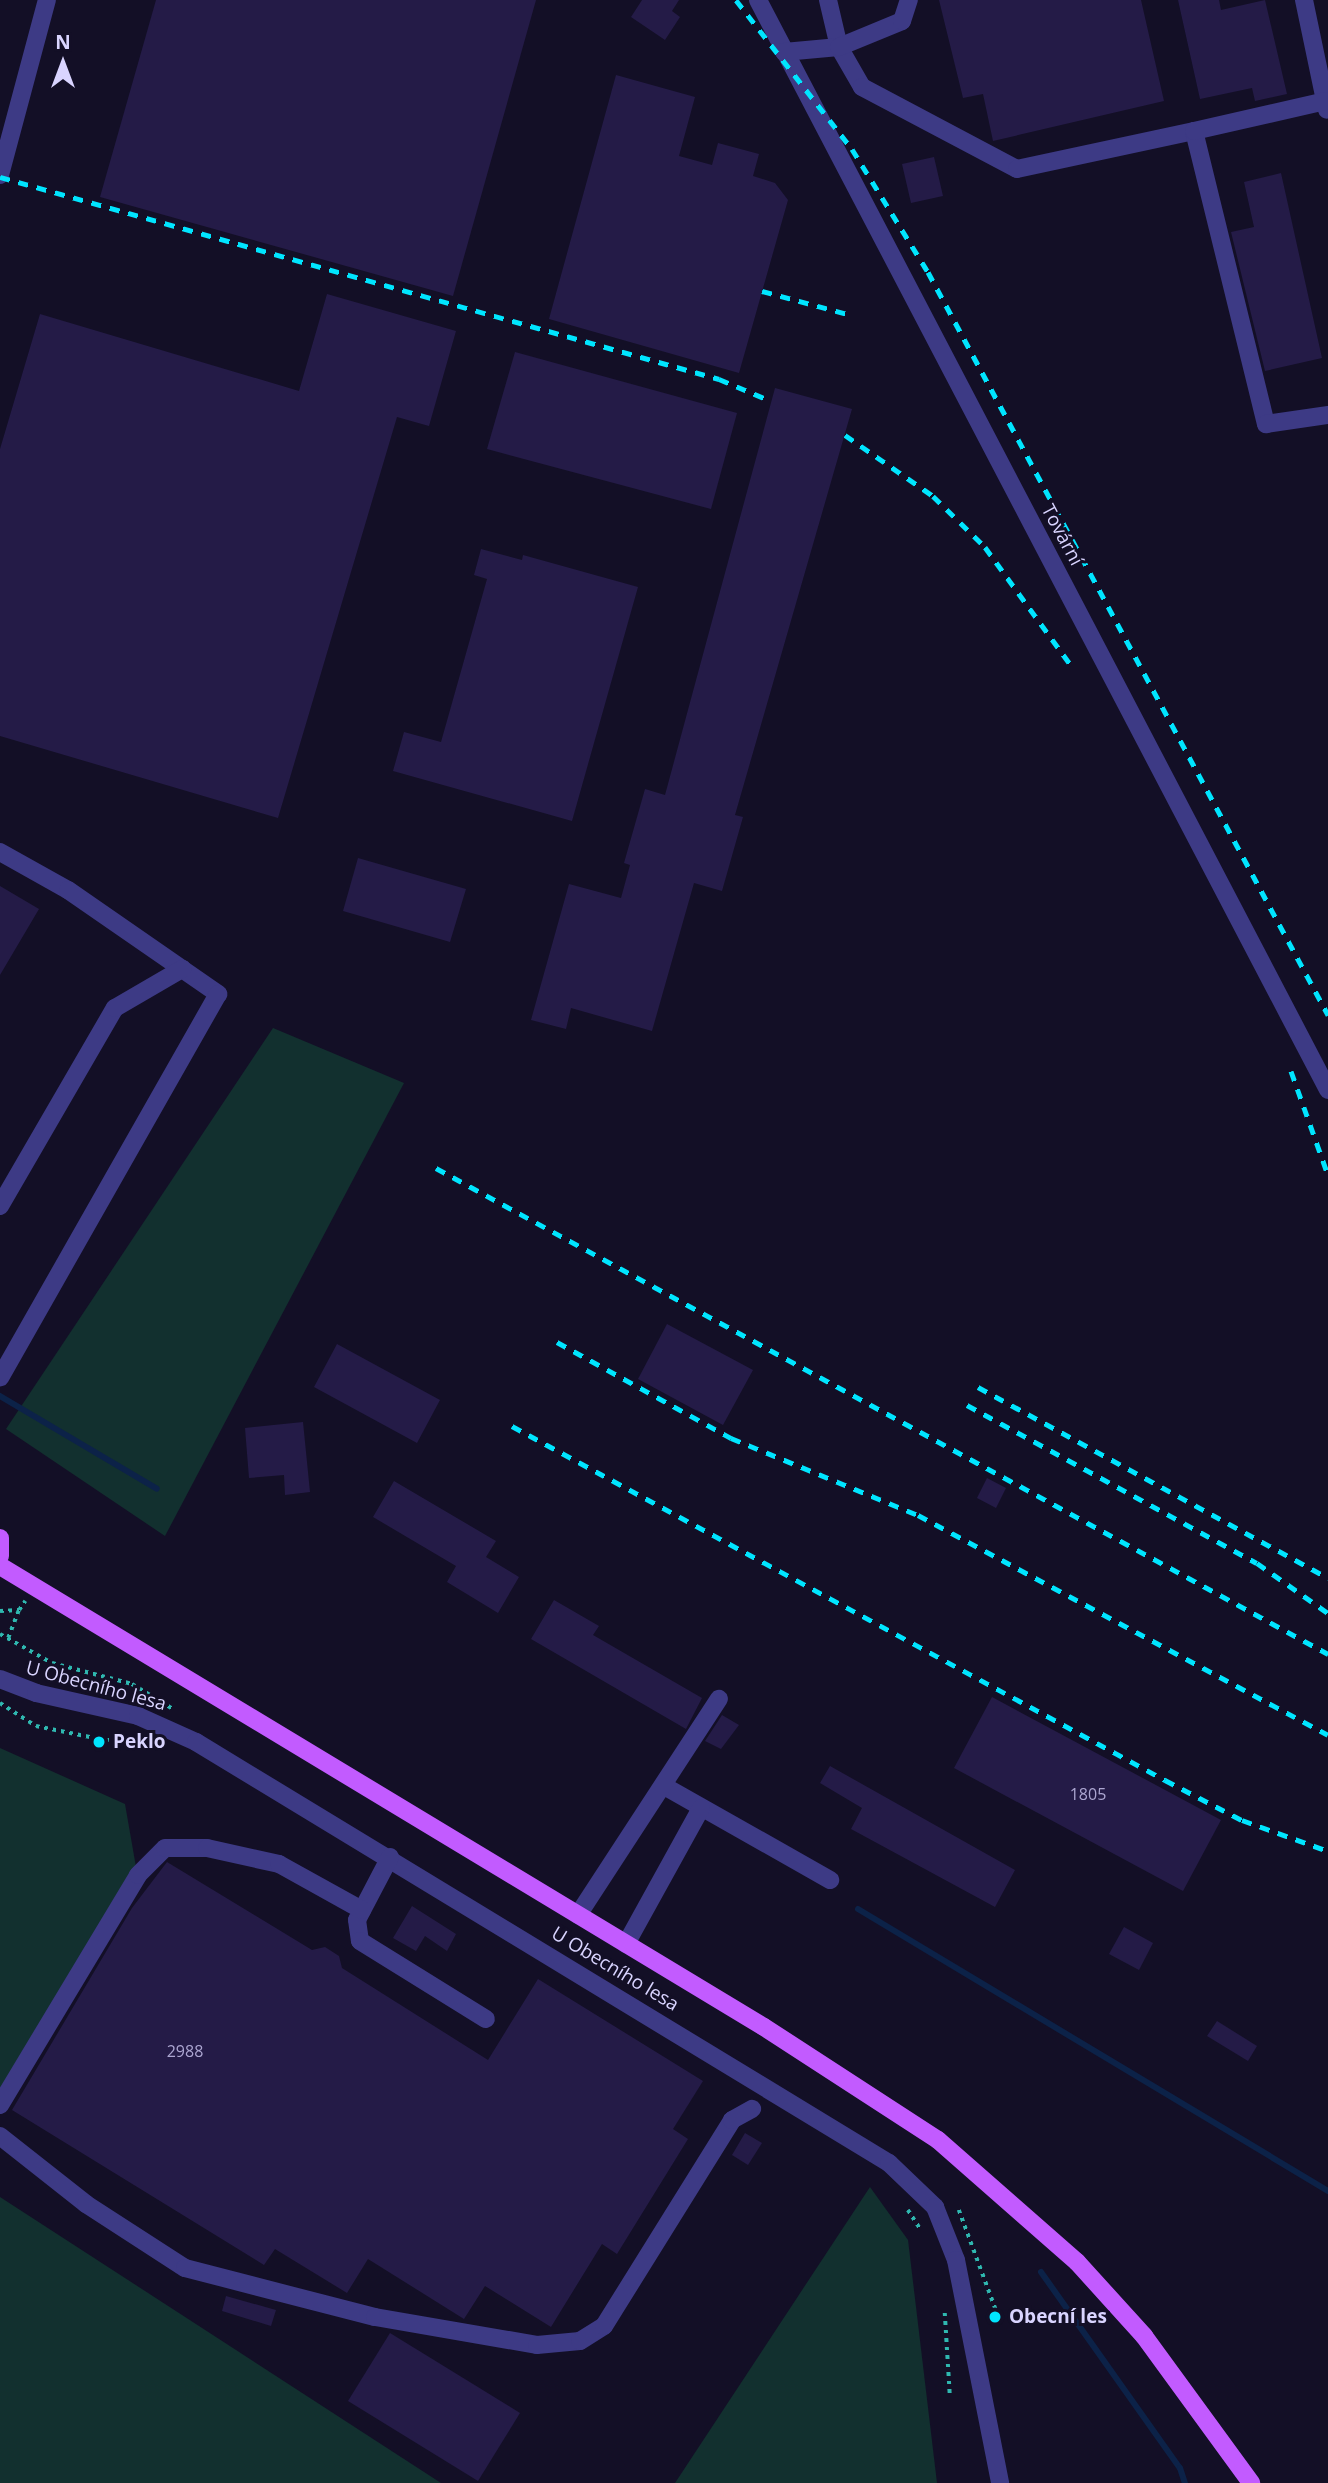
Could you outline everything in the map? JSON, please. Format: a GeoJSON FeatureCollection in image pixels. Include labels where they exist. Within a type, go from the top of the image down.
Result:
{"type":"FeatureCollection","features":[{"type":"Feature","properties":{"kind":"main road"},"geometry":{"type":"LineString","coordinates":[[0,1538],[0,1556]]}},
{"type":"Feature","properties":{"kind":"main road","name":"U Obecního lesa"},"geometry":{"type":"LineString","coordinates":[[0,1566],[626,1944],[939,2140],[1077,2262],[1144,2336],[1251,2483]]}},
{"type":"Feature","properties":{"kind":"street"},"geometry":{"type":"LineString","coordinates":[[0,175],[47,0]]}},
{"type":"Feature","properties":{"kind":"street","name":"Tovární"},"geometry":{"type":"LineString","coordinates":[[758,0],[1328,1090]]}},
{"type":"Feature","properties":{"kind":"street"},"geometry":{"type":"LineString","coordinates":[[828,0],[839,47],[863,87],[1017,169],[1327,106],[1304,0]]}},
{"type":"Feature","properties":{"kind":"street"},"geometry":{"type":"LineString","coordinates":[[784,52],[839,47],[902,21],[909,0]]}},
{"type":"Feature","properties":{"kind":"street"},"geometry":{"type":"LineString","coordinates":[[1194,131],[1266,424],[1328,415]]}},
{"type":"Feature","properties":{"kind":"street"},"geometry":{"type":"LineString","coordinates":[[0,852],[68,890],[218,993],[0,1377]]}},
{"type":"Feature","properties":{"kind":"street"},"geometry":{"type":"LineString","coordinates":[[0,1206],[115,1008],[182,969]]}},
{"type":"Feature","properties":{"kind":"street","name":"U Obecního lesa"},"geometry":{"type":"LineString","coordinates":[[0,1679],[163,1724],[390,1857],[862,2144],[914,2183],[935,2207],[956,2260],[1000,2483]]}},
{"type":"Feature","properties":{"kind":"street"},"geometry":{"type":"LineString","coordinates":[[578,1915],[719,1699]]}},
{"type":"Feature","properties":{"kind":"street"},"geometry":{"type":"LineString","coordinates":[[664,1786],[830,1880]]}},
{"type":"Feature","properties":{"kind":"street"},"geometry":{"type":"LineString","coordinates":[[626,1944],[701,1808]]}},
{"type":"Feature","properties":{"kind":"street"},"geometry":{"type":"LineString","coordinates":[[0,2105],[138,1875],[165,1848],[207,1848],[278,1864],[362,1910]]}},
{"type":"Feature","properties":{"kind":"street"},"geometry":{"type":"LineString","coordinates":[[390,1857],[357,1920],[360,1941],[486,2020]]}},
{"type":"Feature","properties":{"kind":"street"},"geometry":{"type":"LineString","coordinates":[[0,2136],[86,2204],[185,2267],[375,2317],[537,2345],[580,2341],[604,2326],[732,2120],[752,2109]]}},
{"type":"Feature","properties":{"kind":"path"},"geometry":{"type":"LineString","coordinates":[[8,1638],[19,1610]]}},
{"type":"Feature","properties":{"kind":"path"},"geometry":{"type":"LineString","coordinates":[[0,1703],[36,1726],[106,1740]]}},
{"type":"Feature","properties":{"kind":"path"},"geometry":{"type":"LineString","coordinates":[[903,2203],[925,2236]]}},
{"type":"Feature","properties":{"kind":"path"},"geometry":{"type":"LineString","coordinates":[[944,2300],[950,2394]]}},
{"type":"Feature","properties":{"kind":"green space"},"geometry":{"type":"Polygon","coordinates":[[[273,1028],[404,1083],[165,1536],[6,1429],[273,1028]]]}},
{"type":"Feature","properties":{"kind":"green space"},"geometry":{"type":"Polygon","coordinates":[[[0,1748],[125,1804],[136,1867],[0,2094],[0,1748]]]}},
{"type":"Feature","properties":{"kind":"green space"},"geometry":{"type":"Polygon","coordinates":[[[870,2187],[908,2240],[937,2483],[675,2483],[870,2187]]]}},
{"type":"Feature","properties":{"kind":"green space"},"geometry":{"type":"Polygon","coordinates":[[[0,2197],[236,2350],[441,2483],[0,2483],[0,2197]]]}},
{"type":"Feature","properties":{"kind":"building"},"geometry":{"type":"Polygon","coordinates":[[[156,0],[536,0],[453,296],[100,197],[156,0]]]}},
{"type":"Feature","properties":{"kind":"building"},"geometry":{"type":"Polygon","coordinates":[[[642,0],[679,0],[672,11],[680,17],[665,40],[631,17],[642,0]]]}},
{"type":"Feature","properties":{"kind":"building"},"geometry":{"type":"Polygon","coordinates":[[[939,0],[1141,0],[1164,101],[993,141],[983,94],[963,98],[939,0]]]}},
{"type":"Feature","properties":{"kind":"building"},"geometry":{"type":"Polygon","coordinates":[[[1178,0],[1219,0],[1221,10],[1265,0],[1287,94],[1255,101],[1252,88],[1200,99],[1178,0]]]}},
{"type":"Feature","properties":{"kind":"building"},"geometry":{"type":"Polygon","coordinates":[[[616,75],[695,97],[679,156],[712,165],[718,143],[759,154],[753,176],[775,183],[788,200],[739,373],[549,319],[616,75]]]}},
{"type":"Feature","properties":{"kind":"building"},"geometry":{"type":"Polygon","coordinates":[[[934,157],[943,196],[911,203],[902,164],[934,157]]]}},
{"type":"Feature","properties":{"kind":"building"},"geometry":{"type":"Polygon","coordinates":[[[1281,173],[1322,358],[1265,371],[1231,232],[1254,227],[1244,182],[1281,173]]]}},
{"type":"Feature","properties":{"kind":"building"},"geometry":{"type":"Polygon","coordinates":[[[327,294],[456,331],[429,426],[397,417],[278,818],[0,736],[0,449],[40,314],[299,391],[327,294]]]}},
{"type":"Feature","properties":{"kind":"building"},"geometry":{"type":"Polygon","coordinates":[[[515,352],[737,413],[711,509],[487,449],[515,352]]]}},
{"type":"Feature","properties":{"kind":"building"},"geometry":{"type":"Polygon","coordinates":[[[775,388],[852,409],[735,815],[743,817],[722,891],[694,883],[652,1031],[571,1008],[566,1029],[531,1020],[569,884],[621,898],[630,865],[624,863],[645,789],[665,795],[775,388]]]}},
{"type":"Feature","properties":{"kind":"building"},"geometry":{"type":"Polygon","coordinates":[[[481,549],[522,560],[523,555],[638,587],[572,821],[393,771],[404,732],[441,742],[487,579],[474,575],[481,549]]]}},
{"type":"Feature","properties":{"kind":"building"},"geometry":{"type":"Polygon","coordinates":[[[358,858],[466,889],[450,942],[343,911],[358,858]]]}},
{"type":"Feature","properties":{"kind":"building"},"geometry":{"type":"Polygon","coordinates":[[[0,886],[39,909],[0,975],[0,886]]]}},
{"type":"Feature","properties":{"kind":"building"},"geometry":{"type":"Polygon","coordinates":[[[667,1324],[753,1370],[723,1425],[638,1379],[667,1324]]]}},
{"type":"Feature","properties":{"kind":"building"},"geometry":{"type":"Polygon","coordinates":[[[337,1344],[440,1400],[417,1443],[314,1387],[337,1344]]]}},
{"type":"Feature","properties":{"kind":"building"},"geometry":{"type":"Polygon","coordinates":[[[303,1422],[310,1492],[285,1495],[284,1475],[249,1478],[245,1428],[303,1422]]]}},
{"type":"Feature","properties":{"kind":"building"},"geometry":{"type":"Polygon","coordinates":[[[987,1478],[1006,1488],[996,1508],[977,1498],[987,1478]]]}},
{"type":"Feature","properties":{"kind":"building"},"geometry":{"type":"Polygon","coordinates":[[[394,1481],[496,1541],[486,1557],[519,1577],[498,1613],[447,1582],[456,1566],[373,1517],[394,1481]]]}},
{"type":"Feature","properties":{"kind":"building"},"geometry":{"type":"Polygon","coordinates":[[[554,1600],[599,1626],[593,1635],[702,1698],[686,1729],[531,1639],[554,1600]]]}},
{"type":"Feature","properties":{"kind":"building"},"geometry":{"type":"Polygon","coordinates":[[[992,1697],[1221,1820],[1183,1891],[954,1768],[992,1697]]]}},
{"type":"Feature","properties":{"kind":"building"},"geometry":{"type":"Polygon","coordinates":[[[722,1715],[739,1725],[721,1749],[705,1741],[722,1715]]]}},
{"type":"Feature","properties":{"kind":"building"},"geometry":{"type":"Polygon","coordinates":[[[830,1766],[1015,1870],[995,1907],[851,1829],[862,1808],[820,1783],[830,1766]]]}},
{"type":"Feature","properties":{"kind":"building"},"geometry":{"type":"Polygon","coordinates":[[[167,1862],[312,1950],[325,1947],[339,1956],[342,1968],[488,2060],[538,1979],[703,2081],[673,2129],[688,2139],[617,2254],[602,2244],[551,2327],[485,2286],[464,2319],[368,2259],[347,2293],[275,2249],[264,2265],[12,2110],[132,1908],[167,1862]]]}},
{"type":"Feature","properties":{"kind":"building"},"geometry":{"type":"Polygon","coordinates":[[[412,1906],[456,1934],[447,1951],[425,1936],[416,1951],[393,1938],[412,1906]]]}},
{"type":"Feature","properties":{"kind":"building"},"geometry":{"type":"Polygon","coordinates":[[[1124,1927],[1153,1943],[1139,1970],[1109,1954],[1124,1927]]]}},
{"type":"Feature","properties":{"kind":"building"},"geometry":{"type":"Polygon","coordinates":[[[1217,2021],[1257,2046],[1248,2061],[1207,2036],[1217,2021]]]}},
{"type":"Feature","properties":{"kind":"building"},"geometry":{"type":"Polygon","coordinates":[[[745,2133],[762,2143],[748,2165],[732,2155],[745,2133]]]}},
{"type":"Feature","properties":{"kind":"building"},"geometry":{"type":"Polygon","coordinates":[[[226,2296],[276,2310],[271,2326],[222,2311],[226,2296]]]}},
{"type":"Feature","properties":{"kind":"building"},"geometry":{"type":"Polygon","coordinates":[[[390,2333],[520,2413],[478,2481],[348,2401],[390,2333]]]}},
{"type":"Feature","properties":{"kind":"waterway"},"geometry":{"type":"LineString","coordinates":[[0,1396],[157,1489]]}},
{"type":"Feature","properties":{"kind":"waterway"},"geometry":{"type":"LineString","coordinates":[[858,1909],[1328,2191]]}},
{"type":"Feature","properties":{"kind":"waterway"},"geometry":{"type":"LineString","coordinates":[[1041,2272],[1180,2468],[1185,2483]]}},
{"type":"Feature","properties":{"kind":"railway"},"geometry":{"type":"LineString","coordinates":[[736,0],[852,149],[928,272],[1328,1015]]}},
{"type":"Feature","properties":{"kind":"railway"},"geometry":{"type":"LineString","coordinates":[[0,177],[719,379],[771,401]]}},
{"type":"Feature","properties":{"kind":"railway"},"geometry":{"type":"LineString","coordinates":[[762,291],[847,314]]}},
{"type":"Feature","properties":{"kind":"railway"},"geometry":{"type":"LineString","coordinates":[[845,435],[933,496],[985,547],[1070,664]]}},
{"type":"Feature","properties":{"kind":"railway"},"geometry":{"type":"LineString","coordinates":[[1291,1071],[1328,1175]]}},
{"type":"Feature","properties":{"kind":"railway"},"geometry":{"type":"LineString","coordinates":[[436,1168],[1328,1654]]}},
{"type":"Feature","properties":{"kind":"railway"},"geometry":{"type":"LineString","coordinates":[[557,1342],[731,1438],[918,1515],[1328,1735]]}},
{"type":"Feature","properties":{"kind":"railway"},"geometry":{"type":"LineString","coordinates":[[978,1387],[1328,1578]]}},
{"type":"Feature","properties":{"kind":"railway"},"geometry":{"type":"LineString","coordinates":[[967,1405],[1257,1563],[1328,1613]]}},
{"type":"Feature","properties":{"kind":"railway"},"geometry":{"type":"LineString","coordinates":[[512,1426],[1165,1780],[1242,1820],[1328,1851]]}},
{"type":"Feature","properties":{"kind":"place","name":"Peklo"},"geometry":{"type":"Point","coordinates":[99,1742]}},
{"type":"Feature","properties":{"kind":"place","name":"Obecní les"},"geometry":{"type":"Point","coordinates":[995,2317]}}]}
